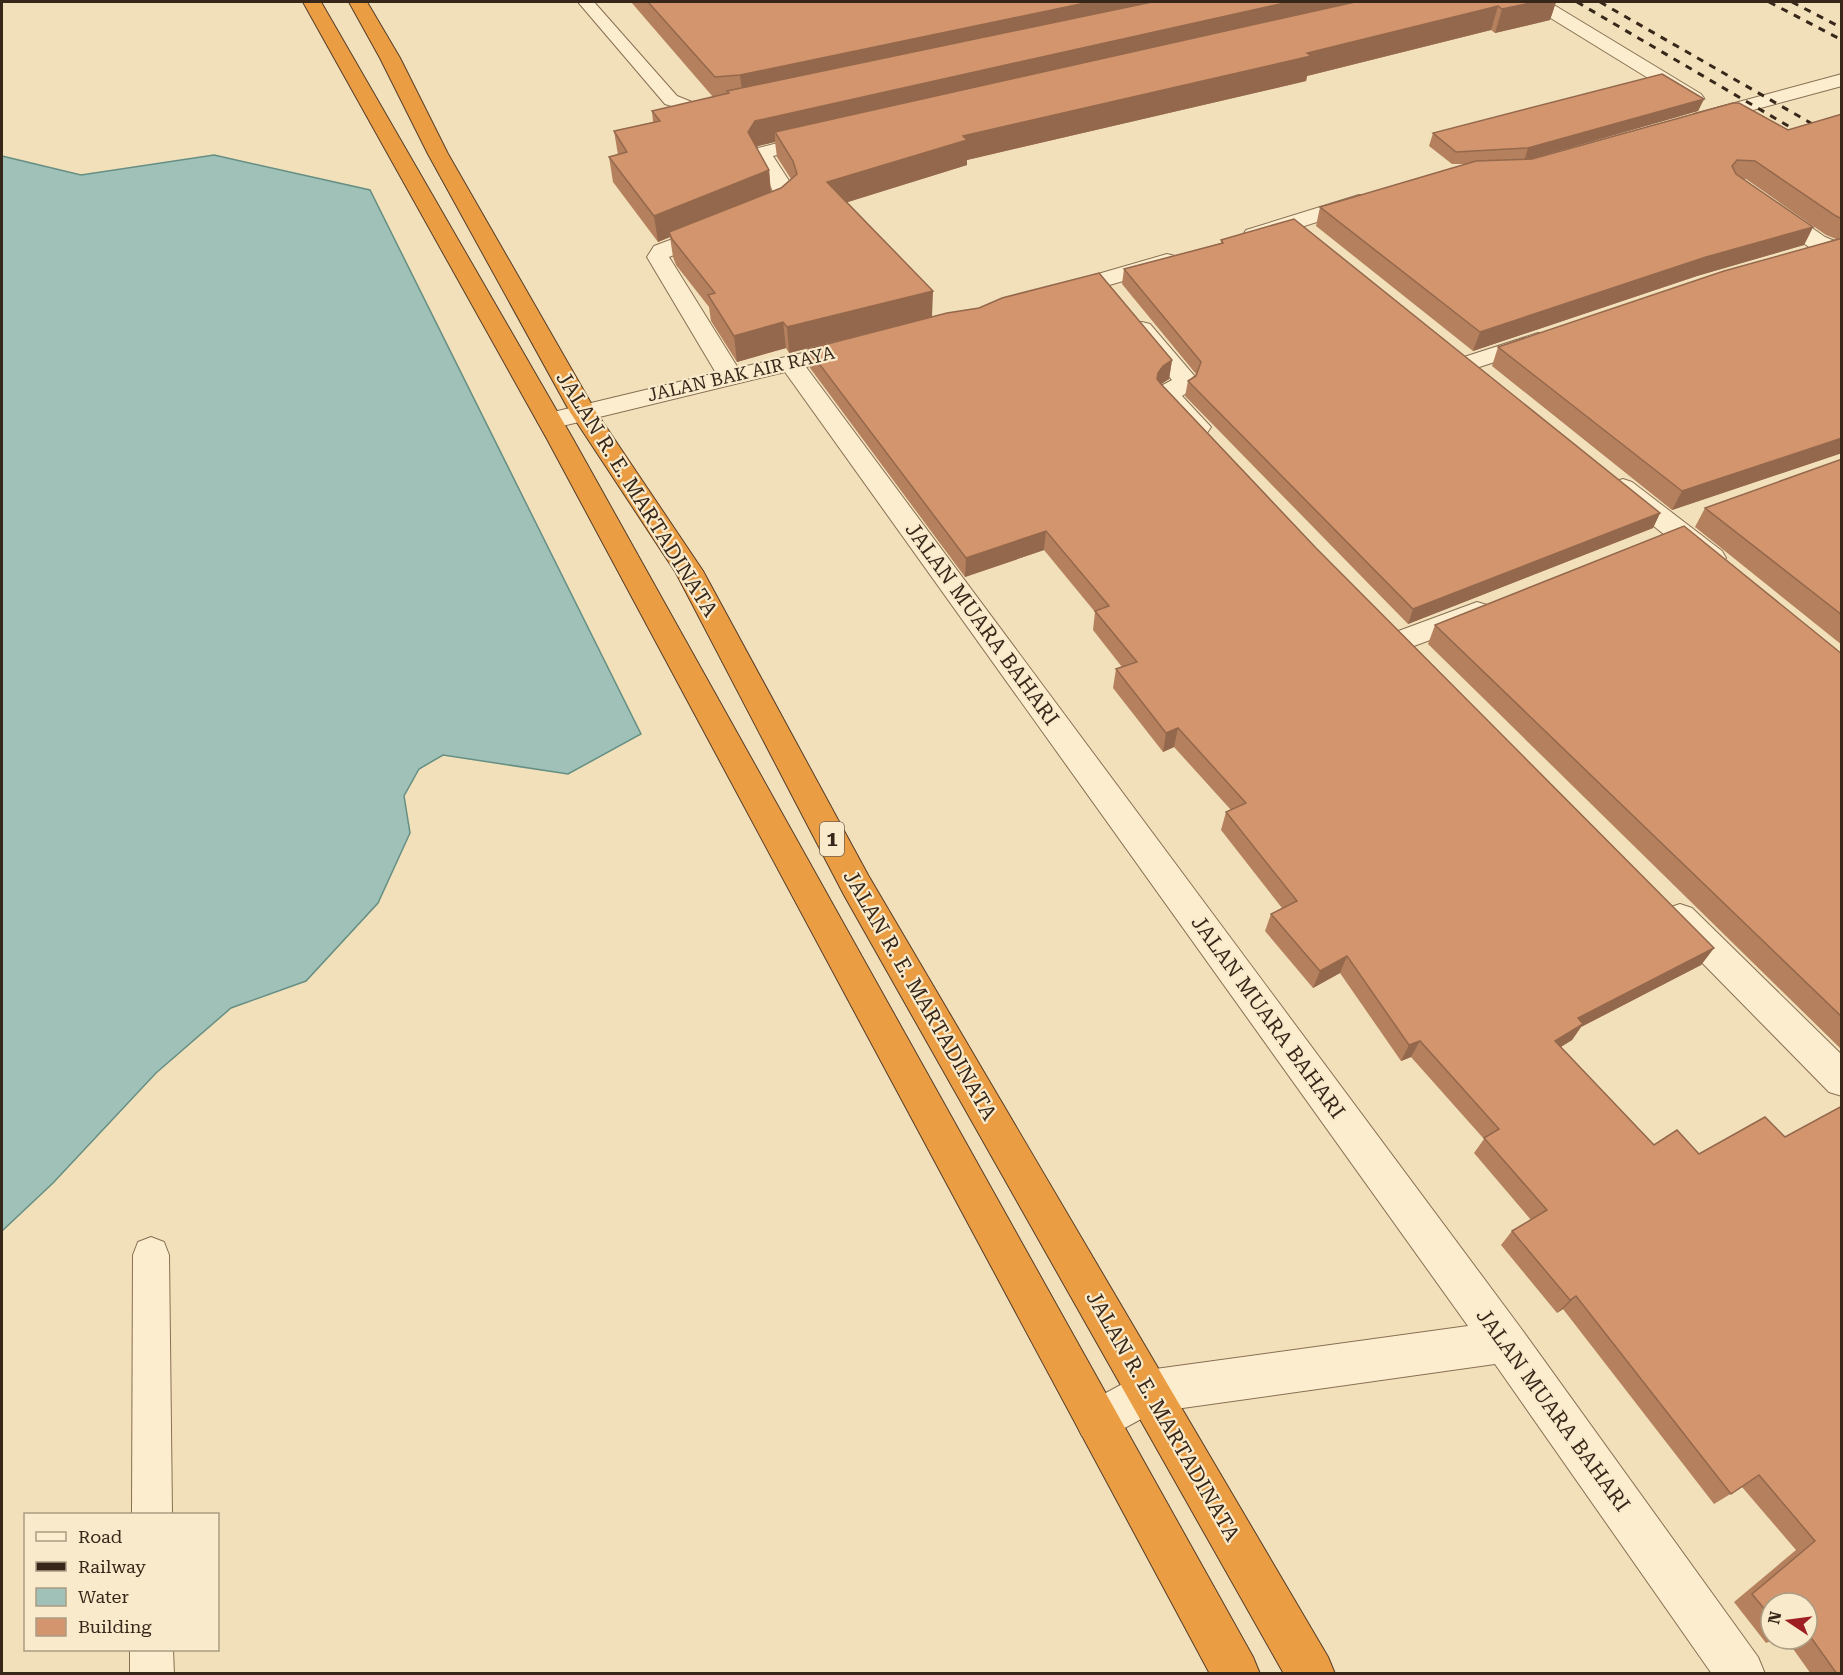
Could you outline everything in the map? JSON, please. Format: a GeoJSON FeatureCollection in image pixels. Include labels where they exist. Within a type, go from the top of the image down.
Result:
{"type":"FeatureCollection","features":[{"type":"Feature","properties":{"kind":"highway","name":"JALAN R. E. MARTADINATA"},"geometry":{"type":"LineString","coordinates":[[312,2],[550,421],[1236,1674]]}},
{"type":"Feature","properties":{"kind":"highway","name":"JALAN R. E. MARTADINATA"},"geometry":{"type":"LineString","coordinates":[[358,2],[390,58],[438,154],[583,412],[689,571],[856,885],[1311,1674]]}},
{"type":"Feature","properties":{"kind":"street"},"geometry":{"type":"LineString","coordinates":[[1537,2],[1719,114]]}},
{"type":"Feature","properties":{"kind":"street"},"geometry":{"type":"LineString","coordinates":[[1685,123],[1842,80]]}},
{"type":"Feature","properties":{"kind":"street"},"geometry":{"type":"LineString","coordinates":[[730,376],[658,257],[662,251],[781,203],[786,198],[782,187],[762,156],[765,152],[831,136]]}},
{"type":"Feature","properties":{"kind":"street"},"geometry":{"type":"LineString","coordinates":[[1238,240],[1304,231],[1380,194]]}},
{"type":"Feature","properties":{"kind":"street"},"geometry":{"type":"LineString","coordinates":[[1755,198],[1835,250]]}},
{"type":"Feature","properties":{"kind":"street"},"geometry":{"type":"LineString","coordinates":[[1795,257],[1835,250]]}},
{"type":"Feature","properties":{"kind":"street"},"geometry":{"type":"LineString","coordinates":[[1036,300],[1115,297],[1193,253]]}},
{"type":"Feature","properties":{"kind":"street"},"geometry":{"type":"LineString","coordinates":[[1115,297],[1185,379],[1182,385],[1170,391],[1169,397],[1217,448]]}},
{"type":"Feature","properties":{"kind":"street"},"geometry":{"type":"LineString","coordinates":[[1494,385],[1458,356],[1561,332]]}},
{"type":"Feature","properties":{"kind":"street","name":"JALAN BAK AIR RAYA"},"geometry":{"type":"LineString","coordinates":[[550,421],[836,352]]}},
{"type":"Feature","properties":{"kind":"street","name":"JALAN MUARA BAHARI"},"geometry":{"type":"LineString","coordinates":[[791,363],[1505,1342],[1741,1674]]}},
{"type":"Feature","properties":{"kind":"street"},"geometry":{"type":"LineString","coordinates":[[1604,472],[1680,523],[1733,575]]}},
{"type":"Feature","properties":{"kind":"street"},"geometry":{"type":"LineString","coordinates":[[1646,544],[1680,523]]}},
{"type":"Feature","properties":{"kind":"street"},"geometry":{"type":"LineString","coordinates":[[1428,666],[1395,632],[1503,601]]}},
{"type":"Feature","properties":{"kind":"street"},"geometry":{"type":"LineString","coordinates":[[1656,894],[1842,1080]]}},
{"type":"Feature","properties":{"kind":"street"},"geometry":{"type":"LineString","coordinates":[[1097,1421],[1148,1391],[1505,1342]]}},
{"type":"Feature","properties":{"kind":"lane"},"geometry":{"type":"LineString","coordinates":[[586,2],[671,100],[687,107],[711,111],[733,108]]}},
{"type":"Feature","properties":{"kind":"lane"},"geometry":{"type":"LineString","coordinates":[[152,1255],[152,1513]]}},
{"type":"Feature","properties":{"kind":"lane"},"geometry":{"type":"LineString","coordinates":[[152,1651],[152,1674]]}},
{"type":"Feature","properties":{"kind":"water"},"geometry":{"type":"Polygon","coordinates":[[[214,155],[370,190],[641,734],[568,774],[443,755],[419,769],[404,796],[410,833],[378,903],[306,981],[231,1008],[156,1073],[53,1183],[2,1231],[2,156],[81,175],[214,155]]]}},
{"type":"Feature","properties":{"kind":"building"},"geometry":{"type":"Polygon","coordinates":[[[648,2],[1090,2],[740,75],[715,77],[648,2]]]}},
{"type":"Feature","properties":{"kind":"building"},"geometry":{"type":"Polygon","coordinates":[[[1152,2],[1289,2],[755,121],[748,132],[769,170],[654,216],[609,157],[627,152],[614,131],[660,121],[652,111],[729,93],[727,91],[1152,2]]]}},
{"type":"Feature","properties":{"kind":"building"},"geometry":{"type":"Polygon","coordinates":[[[1355,2],[1535,2],[1502,9],[1498,6],[1307,53],[1311,56],[963,136],[967,140],[827,182],[933,291],[787,327],[783,322],[734,336],[708,295],[715,293],[672,239],[669,232],[781,188],[797,174],[793,161],[775,132],[1355,2]]]}},
{"type":"Feature","properties":{"kind":"building"},"geometry":{"type":"Polygon","coordinates":[[[1662,74],[1704,99],[1528,148],[1456,152],[1433,133],[1662,74]]]}},
{"type":"Feature","properties":{"kind":"building"},"geometry":{"type":"Polygon","coordinates":[[[1739,103],[1788,130],[1842,114],[1842,219],[1755,161],[1737,160],[1732,166],[1736,174],[1813,227],[1706,257],[1480,332],[1320,207],[1476,161],[1532,159],[1739,103]]]}},
{"type":"Feature","properties":{"kind":"building"},"geometry":{"type":"Polygon","coordinates":[[[1294,219],[1660,513],[1413,609],[1188,381],[1196,376],[1201,362],[1124,269],[1223,243],[1221,240],[1294,219]]]}},
{"type":"Feature","properties":{"kind":"building"},"geometry":{"type":"Polygon","coordinates":[[[1842,239],[1842,438],[1682,491],[1498,347],[1724,271],[1842,239]]]}},
{"type":"Feature","properties":{"kind":"building"},"geometry":{"type":"Polygon","coordinates":[[[1099,273],[1172,360],[1158,373],[1157,379],[1161,384],[1316,548],[1714,948],[1578,1018],[1583,1024],[1555,1041],[1654,1145],[1677,1130],[1699,1154],[1765,1117],[1785,1137],[1842,1106],[1842,1674],[1837,1674],[1819,1649],[1819,1591],[1759,1591],[1759,1602],[1752,1594],[1815,1541],[1759,1475],[1731,1494],[1576,1296],[1570,1300],[1512,1231],[1547,1210],[1484,1138],[1499,1129],[1420,1041],[1409,1045],[1347,956],[1320,971],[1271,914],[1297,901],[1226,812],[1246,803],[1178,728],[1166,733],[1116,669],[1137,662],[1095,611],[1109,606],[1046,531],[966,558],[808,349],[947,313],[979,308],[1002,298],[1099,273]]]}},
{"type":"Feature","properties":{"kind":"building"},"geometry":{"type":"Polygon","coordinates":[[[1842,459],[1842,615],[1705,508],[1842,459]]]}},
{"type":"Feature","properties":{"kind":"building"},"geometry":{"type":"Polygon","coordinates":[[[1684,526],[1842,654],[1842,1017],[1435,625],[1684,526]]]}},
{"type":"Feature","properties":{"kind":"railway"},"geometry":{"type":"LineString","coordinates":[[1577,2],[1807,137]]}},
{"type":"Feature","properties":{"kind":"railway"},"geometry":{"type":"LineString","coordinates":[[1600,2],[1842,141]]}},
{"type":"Feature","properties":{"kind":"railway"},"geometry":{"type":"LineString","coordinates":[[1769,2],[1842,40]]}},
{"type":"Feature","properties":{"kind":"railway"},"geometry":{"type":"LineString","coordinates":[[1792,2],[1842,28]]}}]}
